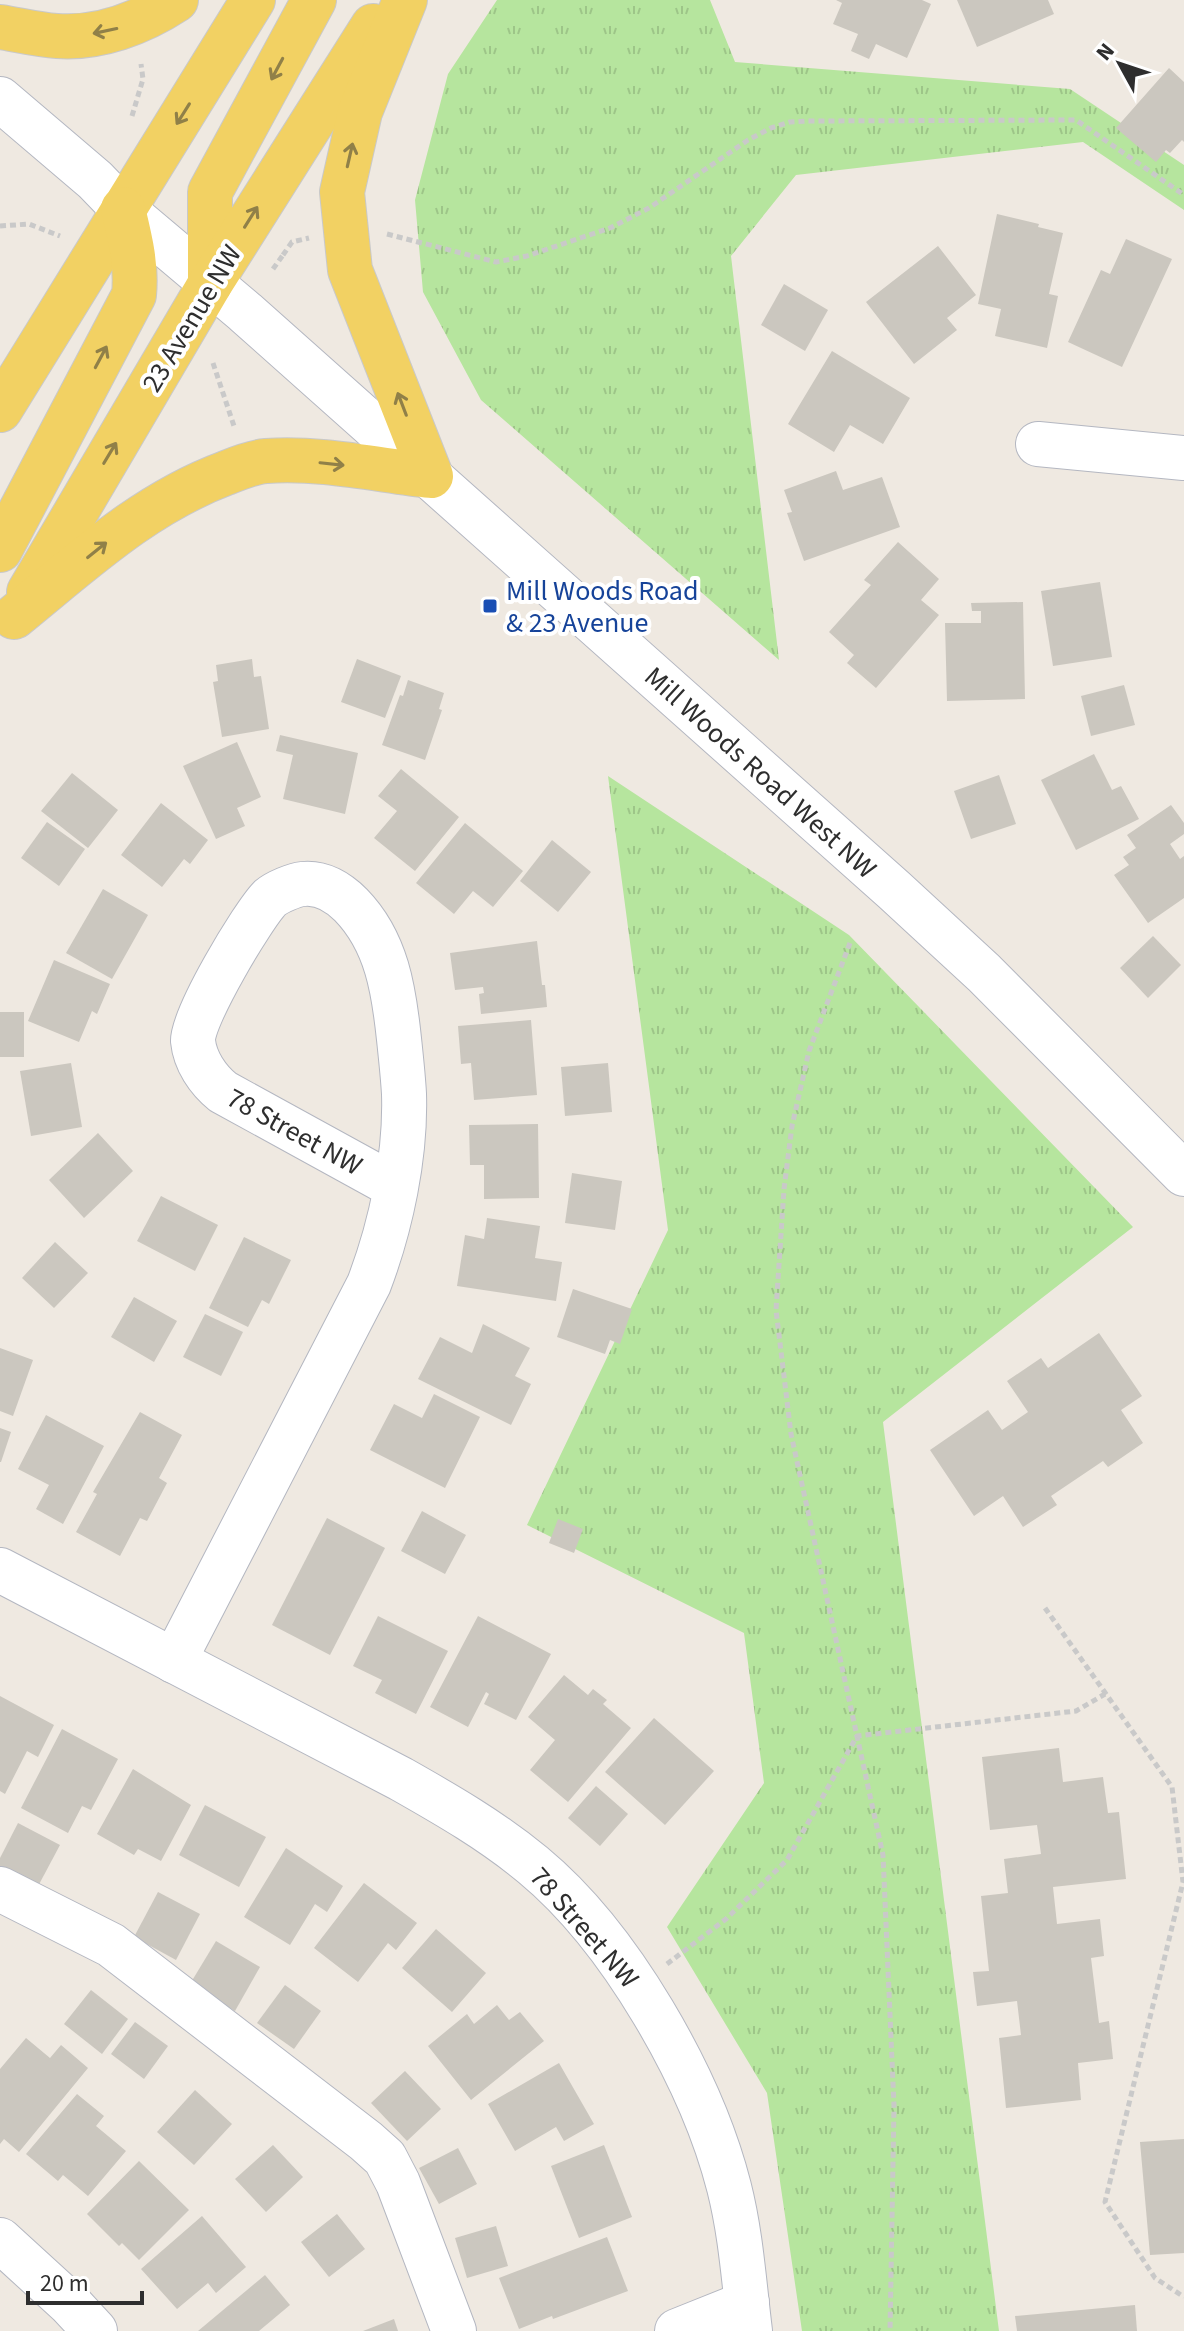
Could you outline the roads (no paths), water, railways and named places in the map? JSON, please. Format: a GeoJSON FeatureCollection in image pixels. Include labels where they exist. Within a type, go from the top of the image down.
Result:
{"type":"FeatureCollection","features":[{"type":"Feature","properties":{"kind":"main road"},"geometry":{"type":"LineString","coordinates":[[0,27],[58,37],[92,34],[131,25],[176,0]]}},
{"type":"Feature","properties":{"kind":"main road"},"geometry":{"type":"LineString","coordinates":[[0,410],[253,0]]}},
{"type":"Feature","properties":{"kind":"main road"},"geometry":{"type":"LineString","coordinates":[[210,284],[210,192],[314,0]]}},
{"type":"Feature","properties":{"kind":"main road","name":"23 Avenue NW"},"geometry":{"type":"LineString","coordinates":[[7,629],[210,284],[390,0]]}},
{"type":"Feature","properties":{"kind":"main road"},"geometry":{"type":"LineString","coordinates":[[7,629],[137,518],[194,485],[243,466],[263,461],[292,461],[431,476],[350,270],[342,192],[360,112],[405,0]]}},
{"type":"Feature","properties":{"kind":"main road"},"geometry":{"type":"LineString","coordinates":[[0,550],[134,295],[134,253],[123,209]]}},
{"type":"Feature","properties":{"kind":"street","name":"Mill Woods Road West NW"},"geometry":{"type":"LineString","coordinates":[[0,99],[431,476],[973,963],[1184,1174]]}},
{"type":"Feature","properties":{"kind":"street"},"geometry":{"type":"LineString","coordinates":[[1038,444],[1184,458]]}},
{"type":"Feature","properties":{"kind":"street","name":"78 Street NW"},"geometry":{"type":"LineString","coordinates":[[174,1661],[369,1284],[383,1248],[396,1187],[404,1096],[395,1000],[382,949],[359,913],[343,897],[323,886],[302,884],[273,896],[257,913],[197,1018],[193,1040],[196,1051],[208,1080],[223,1092],[396,1187]]}},
{"type":"Feature","properties":{"kind":"street","name":"78 Street NW"},"geometry":{"type":"LineString","coordinates":[[0,1570],[453,1808],[535,1866],[568,1899],[642,1993],[693,2089],[712,2135],[738,2225],[748,2317]]}},
{"type":"Feature","properties":{"kind":"street"},"geometry":{"type":"LineString","coordinates":[[0,1889],[111,1945],[385,2158],[398,2183],[454,2331]]}},
{"type":"Feature","properties":{"kind":"street"},"geometry":{"type":"LineString","coordinates":[[0,2240],[95,2331]]}},
{"type":"Feature","properties":{"kind":"street"},"geometry":{"type":"LineString","coordinates":[[677,2331],[748,2317]]}},
{"type":"Feature","properties":{"kind":"place","name":"Mill Woods Road & 23 Avenue"},"geometry":{"type":"Point","coordinates":[490,606]}}]}
